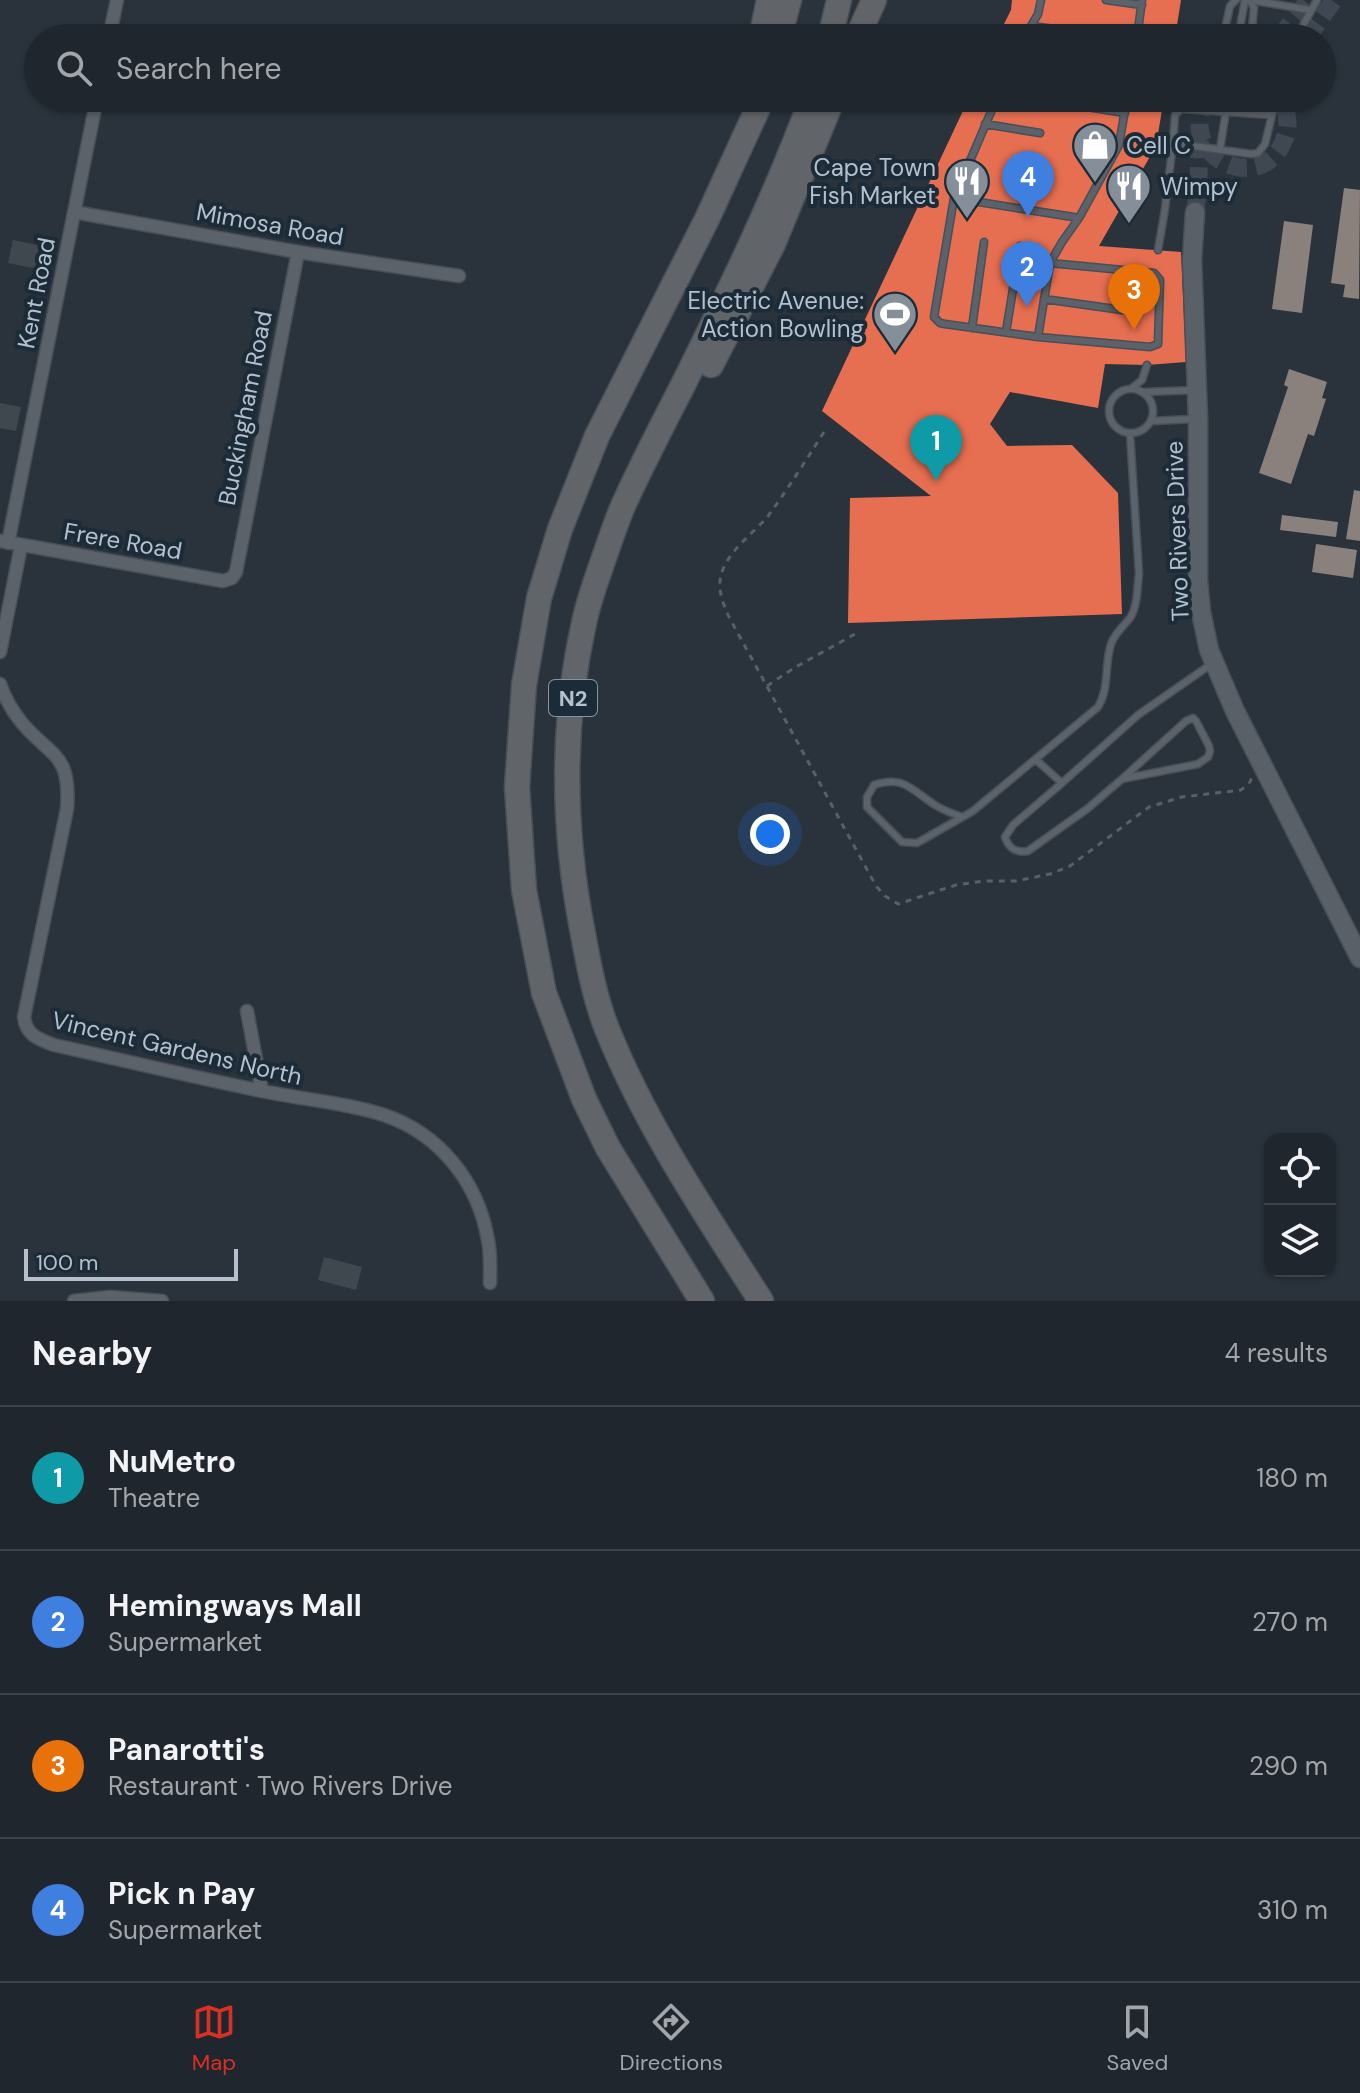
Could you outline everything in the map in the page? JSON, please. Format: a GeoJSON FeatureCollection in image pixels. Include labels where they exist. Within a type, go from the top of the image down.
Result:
{"type":"FeatureCollection","features":[{"type":"Feature","properties":{"kind":"highway"},"geometry":{"type":"LineString","coordinates":[[764,24],[769,0]]}},
{"type":"Feature","properties":{"kind":"highway"},"geometry":{"type":"LineString","coordinates":[[783,24],[789,0]]}},
{"type":"Feature","properties":{"kind":"highway"},"geometry":{"type":"LineString","coordinates":[[833,24],[839,0]]}},
{"type":"Feature","properties":{"kind":"highway"},"geometry":{"type":"LineString","coordinates":[[863,24],[874,0]]}},
{"type":"Feature","properties":{"kind":"highway"},"geometry":{"type":"LineString","coordinates":[[707,219],[742,112]]}},
{"type":"Feature","properties":{"kind":"highway","name":"N2"},"geometry":{"type":"LineString","coordinates":[[702,1301],[608,1148],[584,1099],[544,993],[524,890],[517,787],[524,685],[539,598],[560,529],[597,436],[707,219],[756,112]]}},
{"type":"Feature","properties":{"kind":"highway","name":"N2"},"geometry":{"type":"LineString","coordinates":[[761,1301],[662,1143],[606,1027],[591,977],[579,912],[570,851],[566,779],[573,693],[583,624],[622,508],[754,240],[807,112]]}},
{"type":"Feature","properties":{"kind":"highway"},"geometry":{"type":"LineString","coordinates":[[583,624],[622,540],[773,244],[827,112]]}},
{"type":"Feature","properties":{"kind":"main road","name":"Two Rivers Drive"},"geometry":{"type":"LineString","coordinates":[[1195,212],[1192,260],[1198,419],[1198,580],[1204,632],[1214,662],[1257,756],[1360,958]]}},
{"type":"Feature","properties":{"kind":"street"},"geometry":{"type":"LineString","coordinates":[[112,24],[117,0]]}},
{"type":"Feature","properties":{"kind":"street","name":"Kent Road"},"geometry":{"type":"LineString","coordinates":[[10,543],[94,112]]}},
{"type":"Feature","properties":{"kind":"street","name":"Mimosa Road"},"geometry":{"type":"LineString","coordinates":[[74,212],[298,252],[459,276]]}},
{"type":"Feature","properties":{"kind":"street","name":"Buckingham Road"},"geometry":{"type":"LineString","coordinates":[[236,572],[298,252]]}},
{"type":"Feature","properties":{"kind":"street"},"geometry":{"type":"LineString","coordinates":[[0,652],[10,543]]}},
{"type":"Feature","properties":{"kind":"street","name":"Frere Road"},"geometry":{"type":"LineString","coordinates":[[10,543],[223,581],[232,578],[236,572]]}},
{"type":"Feature","properties":{"kind":"street","name":"Vincent Gardens North"},"geometry":{"type":"LineString","coordinates":[[0,684],[7,703],[22,723],[57,755],[69,787],[24,1017],[28,1032],[54,1045],[385,1116],[426,1137],[448,1154],[479,1206],[489,1242],[490,1283]]}},
{"type":"Feature","properties":{"kind":"street"},"geometry":{"type":"LineString","coordinates":[[247,1011],[262,1091]]}},
{"type":"Feature","properties":{"kind":"street"},"geometry":{"type":"LineString","coordinates":[[74,1301],[110,1297],[162,1301]]}},
{"type":"Feature","properties":{"kind":"lane"},"geometry":{"type":"LineString","coordinates":[[1033,24],[1041,0]]}},
{"type":"Feature","properties":{"kind":"lane"},"geometry":{"type":"LineString","coordinates":[[1106,0],[1142,3],[1139,24]]}},
{"type":"Feature","properties":{"kind":"lane"},"geometry":{"type":"LineString","coordinates":[[1226,24],[1230,6],[1236,0]]}},
{"type":"Feature","properties":{"kind":"lane"},"geometry":{"type":"LineString","coordinates":[[1249,0],[1310,10]]}},
{"type":"Feature","properties":{"kind":"lane"},"geometry":{"type":"LineString","coordinates":[[1242,24],[1249,0]]}},
{"type":"Feature","properties":{"kind":"lane"},"geometry":{"type":"LineString","coordinates":[[1249,0],[1254,8],[1252,24]]}},
{"type":"Feature","properties":{"kind":"lane"},"geometry":{"type":"LineString","coordinates":[[1303,24],[1317,0]]}},
{"type":"Feature","properties":{"kind":"lane"},"geometry":{"type":"LineString","coordinates":[[991,112],[954,198],[934,317],[940,323],[1038,337],[1150,347],[1158,344],[1160,280],[1154,273],[1050,263]]}},
{"type":"Feature","properties":{"kind":"lane"},"geometry":{"type":"LineString","coordinates":[[1038,337],[1050,263],[1119,145],[1125,113],[1119,112]]}},
{"type":"Feature","properties":{"kind":"lane"},"geometry":{"type":"LineString","coordinates":[[1158,250],[1177,112]]}},
{"type":"Feature","properties":{"kind":"lane"},"geometry":{"type":"LineString","coordinates":[[1220,149],[1226,112]]}},
{"type":"Feature","properties":{"kind":"lane"},"geometry":{"type":"LineString","coordinates":[[1237,112],[1271,115]]}},
{"type":"Feature","properties":{"kind":"lane"},"geometry":{"type":"LineString","coordinates":[[1173,143],[1258,153],[1265,144],[1272,112]]}},
{"type":"Feature","properties":{"kind":"lane"},"geometry":{"type":"LineString","coordinates":[[985,124],[1040,133]]}},
{"type":"Feature","properties":{"kind":"lane"},"geometry":{"type":"LineString","coordinates":[[954,198],[1079,218]]}},
{"type":"Feature","properties":{"kind":"lane"},"geometry":{"type":"LineString","coordinates":[[972,328],[984,242]]}},
{"type":"Feature","properties":{"kind":"lane"},"geometry":{"type":"LineString","coordinates":[[1006,332],[1020,246]]}},
{"type":"Feature","properties":{"kind":"lane"},"geometry":{"type":"LineString","coordinates":[[1044,299],[1122,310]]}},
{"type":"Feature","properties":{"kind":"lane"},"geometry":{"type":"LineString","coordinates":[[1144,392],[1153,409],[1151,421],[1142,430],[1130,433],[1113,425],[1109,413],[1111,401],[1120,392],[1132,389],[1142,380],[1147,365]]}},
{"type":"Feature","properties":{"kind":"lane"},"geometry":{"type":"LineString","coordinates":[[1132,389],[1144,392],[1196,390]]}},
{"type":"Feature","properties":{"kind":"lane"},"geometry":{"type":"LineString","coordinates":[[1151,421],[1198,419]]}},
{"type":"Feature","properties":{"kind":"lane"},"geometry":{"type":"LineString","coordinates":[[962,817],[931,803],[904,783],[882,782],[874,785],[866,802],[875,817],[902,842],[922,841],[973,811],[1098,707],[1106,686],[1111,645],[1130,618],[1139,574],[1130,433]]}},
{"type":"Feature","properties":{"kind":"lane"},"geometry":{"type":"LineString","coordinates":[[1122,779],[1204,761],[1210,751],[1209,746],[1196,721],[1189,718],[1087,809],[1028,851],[1012,849],[1005,837],[1013,825],[1138,715],[1214,662]]}},
{"type":"Feature","properties":{"kind":"lane"},"geometry":{"type":"LineString","coordinates":[[1036,760],[1062,783]]}},
{"type":"Feature","properties":{"kind":"path"},"geometry":{"type":"LineString","coordinates":[[824,432],[766,518],[725,565],[720,580],[721,596],[729,617],[876,886],[885,896],[898,904],[956,885],[1016,881],[1050,874],[1070,866],[1149,807],[1182,797],[1241,790],[1250,782],[1257,756]]}},
{"type":"Feature","properties":{"kind":"path"},"geometry":{"type":"LineString","coordinates":[[767,686],[855,634]]}},
{"type":"Feature","properties":{"kind":"building: Shops"},"geometry":{"type":"Polygon","coordinates":[[[1012,0],[1181,0],[1177,24],[1004,24],[1012,0]]]}},
{"type":"Feature","properties":{"kind":"building: Shops"},"geometry":{"type":"Polygon","coordinates":[[[962,112],[1162,112],[1156,146],[1099,246],[1181,252],[1186,362],[1105,364],[1098,408],[1010,392],[990,424],[1007,446],[1072,445],[1118,493],[1122,614],[848,623],[850,498],[931,496],[822,411],[962,112]]]}},
{"type":"Feature","properties":{"kind":"building: Industry"},"geometry":{"type":"Polygon","coordinates":[[[1344,188],[1360,190],[1359,299],[1343,297],[1345,285],[1331,283],[1344,188]]]}},
{"type":"Feature","properties":{"kind":"building: Industry"},"geometry":{"type":"Polygon","coordinates":[[[1284,221],[1313,225],[1302,313],[1272,309],[1284,221]]]}},
{"type":"Feature","properties":{"kind":"building: Industry"},"geometry":{"type":"Polygon","coordinates":[[[1289,369],[1327,382],[1322,398],[1326,399],[1314,436],[1308,434],[1291,484],[1259,473],[1288,387],[1284,385],[1289,369]]]}},
{"type":"Feature","properties":{"kind":"building: Industry"},"geometry":{"type":"Polygon","coordinates":[[[1354,490],[1360,491],[1360,541],[1346,539],[1354,490]]]}},
{"type":"Feature","properties":{"kind":"building: Industry"},"geometry":{"type":"Polygon","coordinates":[[[1282,515],[1338,522],[1336,537],[1280,530],[1282,515]]]}},
{"type":"Feature","properties":{"kind":"building: Industry"},"geometry":{"type":"Polygon","coordinates":[[[1316,544],[1357,550],[1353,578],[1312,572],[1316,544]]]}},
{"type":"Feature","properties":{"kind":"building: Other"},"geometry":{"type":"Polygon","coordinates":[[[13,240],[52,248],[47,271],[8,263],[13,240]]]}},
{"type":"Feature","properties":{"kind":"building: Other"},"geometry":{"type":"Polygon","coordinates":[[[0,403],[21,407],[16,431],[0,428],[0,403]]]}},
{"type":"Feature","properties":{"kind":"building: Other"},"geometry":{"type":"Polygon","coordinates":[[[324,1257],[362,1267],[356,1290],[318,1280],[324,1257]]]}},
{"type":"Feature","properties":{"kind":"tunnel"},"geometry":{"type":"LineString","coordinates":[[1290,24],[1309,0]]}},
{"type":"Feature","properties":{"kind":"tunnel"},"geometry":{"type":"LineString","coordinates":[[1317,24],[1334,0]]}},
{"type":"Feature","properties":{"kind":"tunnel"},"geometry":{"type":"LineString","coordinates":[[1202,112],[1202,138],[1211,153],[1225,163],[1241,168],[1258,166],[1273,157],[1284,140],[1286,112]]}},
{"type":"Feature","properties":{"kind":"tunnel"},"geometry":{"type":"LineString","coordinates":[[1195,212],[1200,138]]}},
{"type":"Feature","properties":{"kind":"place","name":"Cell C"},"geometry":{"type":"Point","coordinates":[1095,184]}},
{"type":"Feature","properties":{"kind":"place","name":"Pick n Pay"},"geometry":{"type":"Point","coordinates":[1028,217]}},
{"type":"Feature","properties":{"kind":"place","name":"Cape Town Fish Market"},"geometry":{"type":"Point","coordinates":[967,220]}},
{"type":"Feature","properties":{"kind":"place","name":"Wimpy"},"geometry":{"type":"Point","coordinates":[1129,225]}},
{"type":"Feature","properties":{"kind":"place","name":"Hemingways Mall"},"geometry":{"type":"Point","coordinates":[1027,307]}},
{"type":"Feature","properties":{"kind":"place","name":"Panarotti's"},"geometry":{"type":"Point","coordinates":[1134,330]}},
{"type":"Feature","properties":{"kind":"place","name":"Electric Avenue: Action Bowling"},"geometry":{"type":"Point","coordinates":[895,353]}},
{"type":"Feature","properties":{"kind":"place","name":"NuMetro"},"geometry":{"type":"Point","coordinates":[936,481]}}]}
